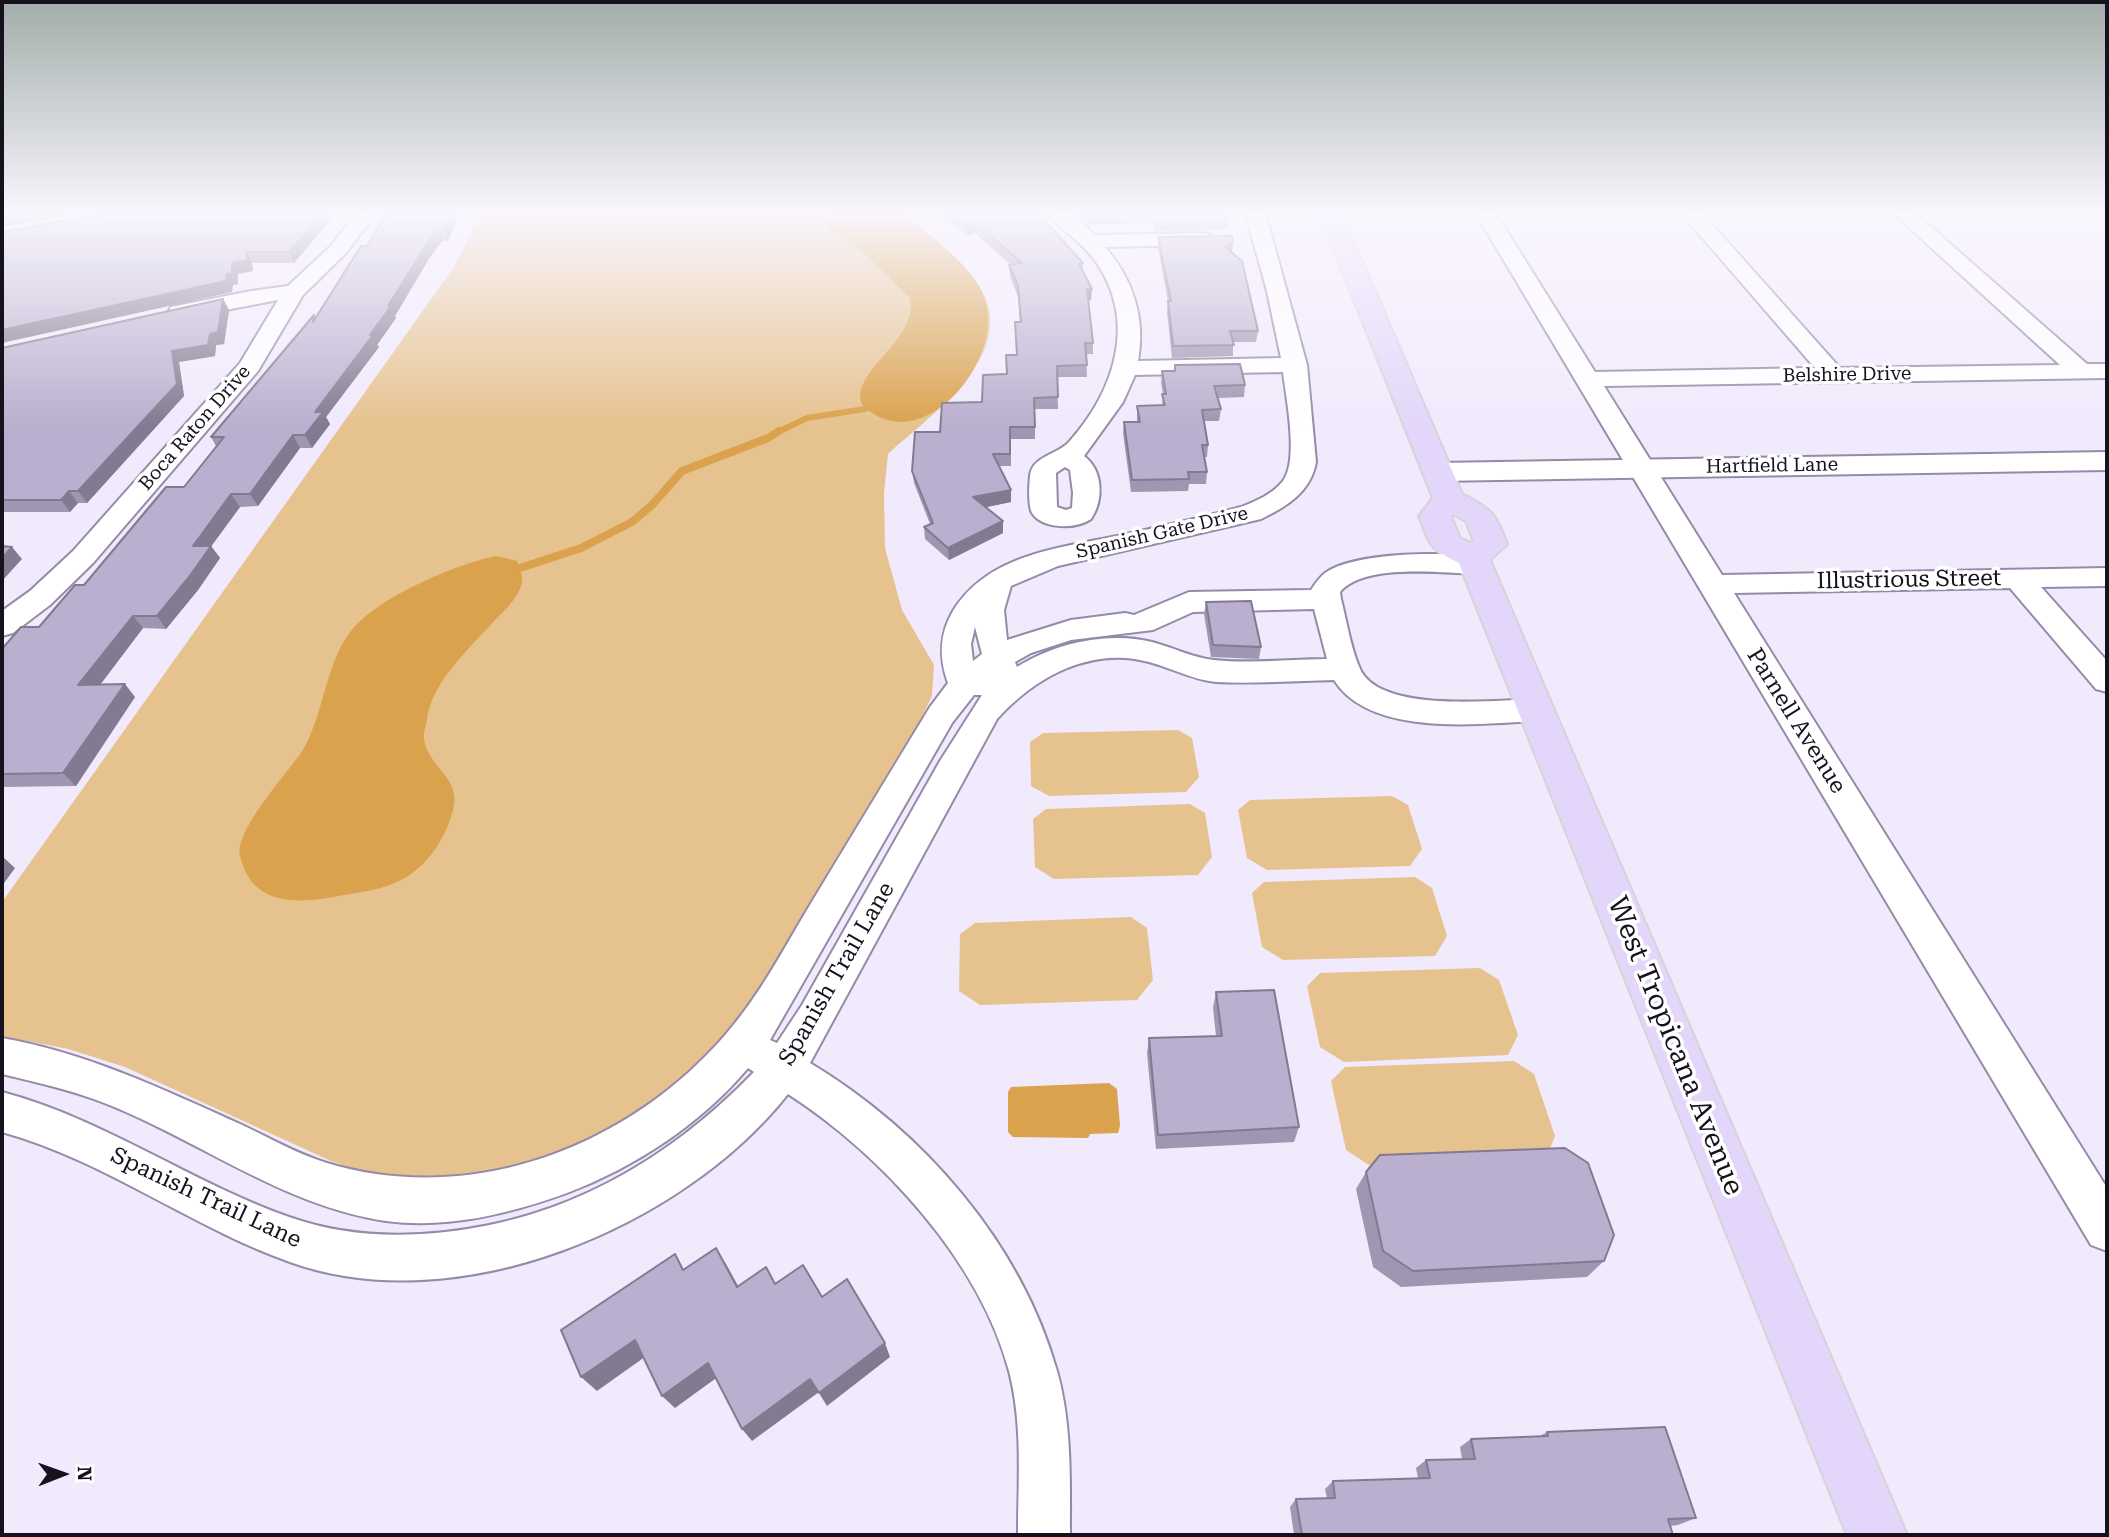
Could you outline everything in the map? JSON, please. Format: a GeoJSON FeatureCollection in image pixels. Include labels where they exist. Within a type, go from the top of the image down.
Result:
{"type":"FeatureCollection","features":[{"type":"Feature","properties":{"kind":"main road"},"geometry":{"type":"LineString","coordinates":[[1360,284],[1444,485],[1435,516],[1446,544],[1475,561]]}},
{"type":"Feature","properties":{"kind":"main road","name":"West Tropicana Avenue"},"geometry":{"type":"LineString","coordinates":[[1475,561],[1877,1535]]}},
{"type":"Feature","properties":{"kind":"street","name":"Boca Raton Drive"},"geometry":{"type":"LineString","coordinates":[[2,626],[64,577],[92,547],[250,366],[294,292],[302,284]]}},
{"type":"Feature","properties":{"kind":"street"},"geometry":{"type":"LineString","coordinates":[[1068,457],[1108,407],[1126,368],[1131,331],[1126,296],[1120,284]]}},
{"type":"Feature","properties":{"kind":"street","name":"Spanish Gate Drive"},"geometry":{"type":"LineString","coordinates":[[964,683],[956,656],[958,628],[973,602],[998,580],[1048,560],[1236,517],[1278,500],[1296,481],[1303,459],[1295,365],[1277,284]]}},
{"type":"Feature","properties":{"kind":"street","name":"Parnell Avenue"},"geometry":{"type":"LineString","coordinates":[[1529,284],[2107,1229]]}},
{"type":"Feature","properties":{"kind":"street"},"geometry":{"type":"LineString","coordinates":[[1753,284],[1833,375]]}},
{"type":"Feature","properties":{"kind":"street"},"geometry":{"type":"LineString","coordinates":[[1983,284],[2082,372]]}},
{"type":"Feature","properties":{"kind":"street"},"geometry":{"type":"LineString","coordinates":[[157,317],[251,297],[294,292]]}},
{"type":"Feature","properties":{"kind":"street"},"geometry":{"type":"LineString","coordinates":[[1126,368],[1295,365]]}},
{"type":"Feature","properties":{"kind":"street","name":"Belshire Drive"},"geometry":{"type":"LineString","coordinates":[[1587,379],[2107,372]]}},
{"type":"Feature","properties":{"kind":"street","name":"Hartfield Lane"},"geometry":{"type":"LineString","coordinates":[[1444,485],[1641,469],[2107,461]]}},
{"type":"Feature","properties":{"kind":"street"},"geometry":{"type":"LineString","coordinates":[[1475,561],[1390,565],[1362,569],[1334,579],[1325,591],[1326,599],[1350,681],[1368,696],[1417,710],[1536,710]]}},
{"type":"Feature","properties":{"kind":"street","name":"Illustrious Street"},"geometry":{"type":"LineString","coordinates":[[1712,584],[2107,577]]}},
{"type":"Feature","properties":{"kind":"street"},"geometry":{"type":"LineString","coordinates":[[2017,578],[2107,681]]}},
{"type":"Feature","properties":{"kind":"street"},"geometry":{"type":"LineString","coordinates":[[998,580],[988,606],[988,620],[992,644],[1004,671]]}},
{"type":"Feature","properties":{"kind":"street","name":"Spanish Trail Lane"},"geometry":{"type":"LineString","coordinates":[[2,1112],[64,1132],[276,1234],[328,1251],[411,1258],[465,1253],[518,1241],[569,1224],[619,1202],[662,1177],[702,1148],[738,1117],[783,1067],[818,1015],[978,725],[996,698],[1004,671],[1021,644],[1072,628],[1134,623],[1189,601],[1326,599]]}},
{"type":"Feature","properties":{"kind":"street","name":"Spanish Trail Lane"},"geometry":{"type":"LineString","coordinates":[[2,1056],[53,1067],[109,1085],[316,1181],[352,1193],[390,1199],[432,1200],[475,1196],[518,1187],[603,1155],[673,1111],[705,1085],[743,1044],[774,999],[946,707],[964,683],[1004,671],[1042,666],[1083,653],[1105,650],[1142,650],[1215,671],[1346,669]]}},
{"type":"Feature","properties":{"kind":"street"},"geometry":{"type":"LineString","coordinates":[[743,1044],[783,1067],[869,1132],[915,1175],[957,1224],[1010,1307],[1030,1362],[1040,1418],[1044,1535]]}},
{"type":"Feature","properties":{"kind":"shaded area"},"geometry":{"type":"Polygon","coordinates":[[[442,284],[977,284],[987,303],[990,329],[983,353],[969,376],[950,398],[888,454],[884,493],[885,548],[902,610],[934,665],[932,696],[911,740],[793,939],[731,1035],[668,1098],[615,1132],[535,1167],[439,1179],[401,1178],[364,1172],[331,1161],[125,1067],[68,1049],[2,1036],[2,902],[442,284]]]}},
{"type":"Feature","properties":{"kind":"shaded area"},"geometry":{"type":"Polygon","coordinates":[[[895,284],[977,284],[988,313],[986,339],[977,364],[962,387],[942,406],[920,418],[897,422],[866,409],[862,404],[861,392],[865,380],[904,328],[910,313],[910,298],[895,284]]]}},
{"type":"Feature","properties":{"kind":"shaded area"},"geometry":{"type":"Polygon","coordinates":[[[496,556],[517,561],[522,577],[521,586],[510,604],[444,678],[430,705],[424,740],[427,750],[449,781],[455,799],[450,821],[434,851],[419,868],[401,880],[366,891],[297,900],[282,899],[256,886],[247,874],[240,856],[240,846],[253,818],[309,739],[335,658],[351,631],[379,606],[418,584],[459,567],[496,556]]]}},
{"type":"Feature","properties":{"kind":"shaded area"},"geometry":{"type":"Polygon","coordinates":[[[1178,730],[1192,738],[1199,777],[1186,792],[1049,796],[1031,786],[1030,742],[1043,733],[1178,730]]]}},
{"type":"Feature","properties":{"kind":"shaded area"},"geometry":{"type":"Polygon","coordinates":[[[1392,796],[1408,805],[1422,849],[1410,866],[1267,870],[1247,858],[1238,810],[1250,800],[1392,796]]]}},
{"type":"Feature","properties":{"kind":"shaded area"},"geometry":{"type":"Polygon","coordinates":[[[1190,804],[1205,813],[1212,857],[1198,875],[1054,879],[1035,867],[1033,819],[1046,809],[1190,804]]]}},
{"type":"Feature","properties":{"kind":"shaded area"},"geometry":{"type":"Polygon","coordinates":[[[1415,877],[1432,888],[1447,936],[1435,956],[1283,960],[1262,947],[1252,893],[1264,882],[1415,877]]]}},
{"type":"Feature","properties":{"kind":"shaded area"},"geometry":{"type":"Polygon","coordinates":[[[1131,917],[1147,928],[1153,980],[1137,1000],[980,1005],[959,991],[960,934],[975,923],[1131,917]]]}},
{"type":"Feature","properties":{"kind":"shaded area"},"geometry":{"type":"Polygon","coordinates":[[[1480,968],[1499,980],[1518,1035],[1508,1055],[1344,1062],[1320,1047],[1307,986],[1320,973],[1480,968]]]}},
{"type":"Feature","properties":{"kind":"shaded area"},"geometry":{"type":"Polygon","coordinates":[[[1514,1061],[1534,1074],[1555,1136],[1546,1159],[1372,1167],[1346,1150],[1331,1081],[1345,1067],[1514,1061]]]}},
{"type":"Feature","properties":{"kind":"shaded area"},"geometry":{"type":"Polygon","coordinates":[[[1109,1083],[1117,1089],[1120,1126],[1118,1133],[1090,1134],[1088,1138],[1013,1137],[1008,1132],[1008,1092],[1011,1087],[1109,1083]]]}},
{"type":"Feature","properties":{"kind":"building"},"geometry":{"type":"Polygon","coordinates":[[[2,284],[214,284],[2,330],[2,284]]]}},
{"type":"Feature","properties":{"kind":"building"},"geometry":{"type":"Polygon","coordinates":[[[337,284],[402,284],[388,306],[391,306],[370,335],[373,335],[315,412],[323,412],[305,435],[293,435],[250,494],[231,494],[193,546],[211,546],[189,577],[157,616],[133,616],[78,685],[125,684],[63,773],[2,774],[2,649],[21,627],[39,627],[75,585],[84,585],[166,487],[184,487],[224,437],[211,437],[314,315],[313,322],[337,284]]]}},
{"type":"Feature","properties":{"kind":"building"},"geometry":{"type":"Polygon","coordinates":[[[1089,284],[1092,289],[1087,289],[1093,343],[1085,343],[1087,365],[1057,366],[1058,397],[1034,398],[1035,427],[1010,427],[1010,454],[993,454],[1011,490],[973,497],[1003,521],[948,548],[924,527],[933,523],[912,471],[915,432],[940,432],[942,403],[982,402],[983,375],[1007,374],[1006,355],[1017,355],[1015,322],[1021,322],[1018,285],[1089,284]]]}},
{"type":"Feature","properties":{"kind":"building"},"geometry":{"type":"Polygon","coordinates":[[[1167,284],[1247,284],[1258,331],[1230,331],[1234,345],[1173,346],[1168,301],[1171,301],[1167,284]]]}},
{"type":"Feature","properties":{"kind":"building"},"geometry":{"type":"Polygon","coordinates":[[[223,299],[218,332],[210,334],[208,345],[172,351],[177,384],[78,491],[69,491],[61,500],[2,500],[2,348],[223,299]]]}},
{"type":"Feature","properties":{"kind":"building"},"geometry":{"type":"Polygon","coordinates":[[[1240,364],[1245,385],[1214,386],[1221,409],[1202,410],[1208,445],[1202,445],[1207,472],[1188,472],[1189,479],[1132,480],[1124,422],[1140,422],[1137,406],[1165,405],[1162,371],[1175,371],[1175,365],[1240,364]]]}},
{"type":"Feature","properties":{"kind":"building"},"geometry":{"type":"Polygon","coordinates":[[[2,546],[12,547],[2,558],[2,546]]]}},
{"type":"Feature","properties":{"kind":"building"},"geometry":{"type":"Polygon","coordinates":[[[1251,601],[1261,647],[1213,645],[1206,602],[1251,601]]]}},
{"type":"Feature","properties":{"kind":"building"},"geometry":{"type":"Polygon","coordinates":[[[1274,990],[1299,1127],[1158,1135],[1149,1038],[1222,1036],[1216,992],[1274,990]]]}},
{"type":"Feature","properties":{"kind":"building"},"geometry":{"type":"Polygon","coordinates":[[[1565,1148],[1588,1163],[1614,1235],[1604,1261],[1413,1271],[1383,1251],[1366,1172],[1380,1155],[1565,1148]]]}},
{"type":"Feature","properties":{"kind":"building"},"geometry":{"type":"Polygon","coordinates":[[[716,1248],[737,1287],[766,1267],[775,1284],[803,1265],[822,1297],[847,1279],[885,1343],[819,1393],[810,1379],[742,1429],[708,1363],[662,1396],[635,1340],[581,1377],[561,1330],[675,1254],[683,1270],[716,1248]]]}},
{"type":"Feature","properties":{"kind":"building"},"geometry":{"type":"Polygon","coordinates":[[[1665,1427],[1696,1518],[1668,1519],[1673,1535],[1302,1535],[1296,1499],[1335,1498],[1333,1481],[1430,1478],[1426,1460],[1475,1459],[1471,1439],[1548,1436],[1547,1432],[1665,1427]]]}},
{"type":"Feature","properties":{"kind":"waterway"},"geometry":{"type":"LineString","coordinates":[[776,433],[807,418],[865,409]]}},
{"type":"Feature","properties":{"kind":"waterway"},"geometry":{"type":"LineString","coordinates":[[520,568],[581,548],[632,522],[652,505],[682,471],[768,438],[779,431]]}}]}
